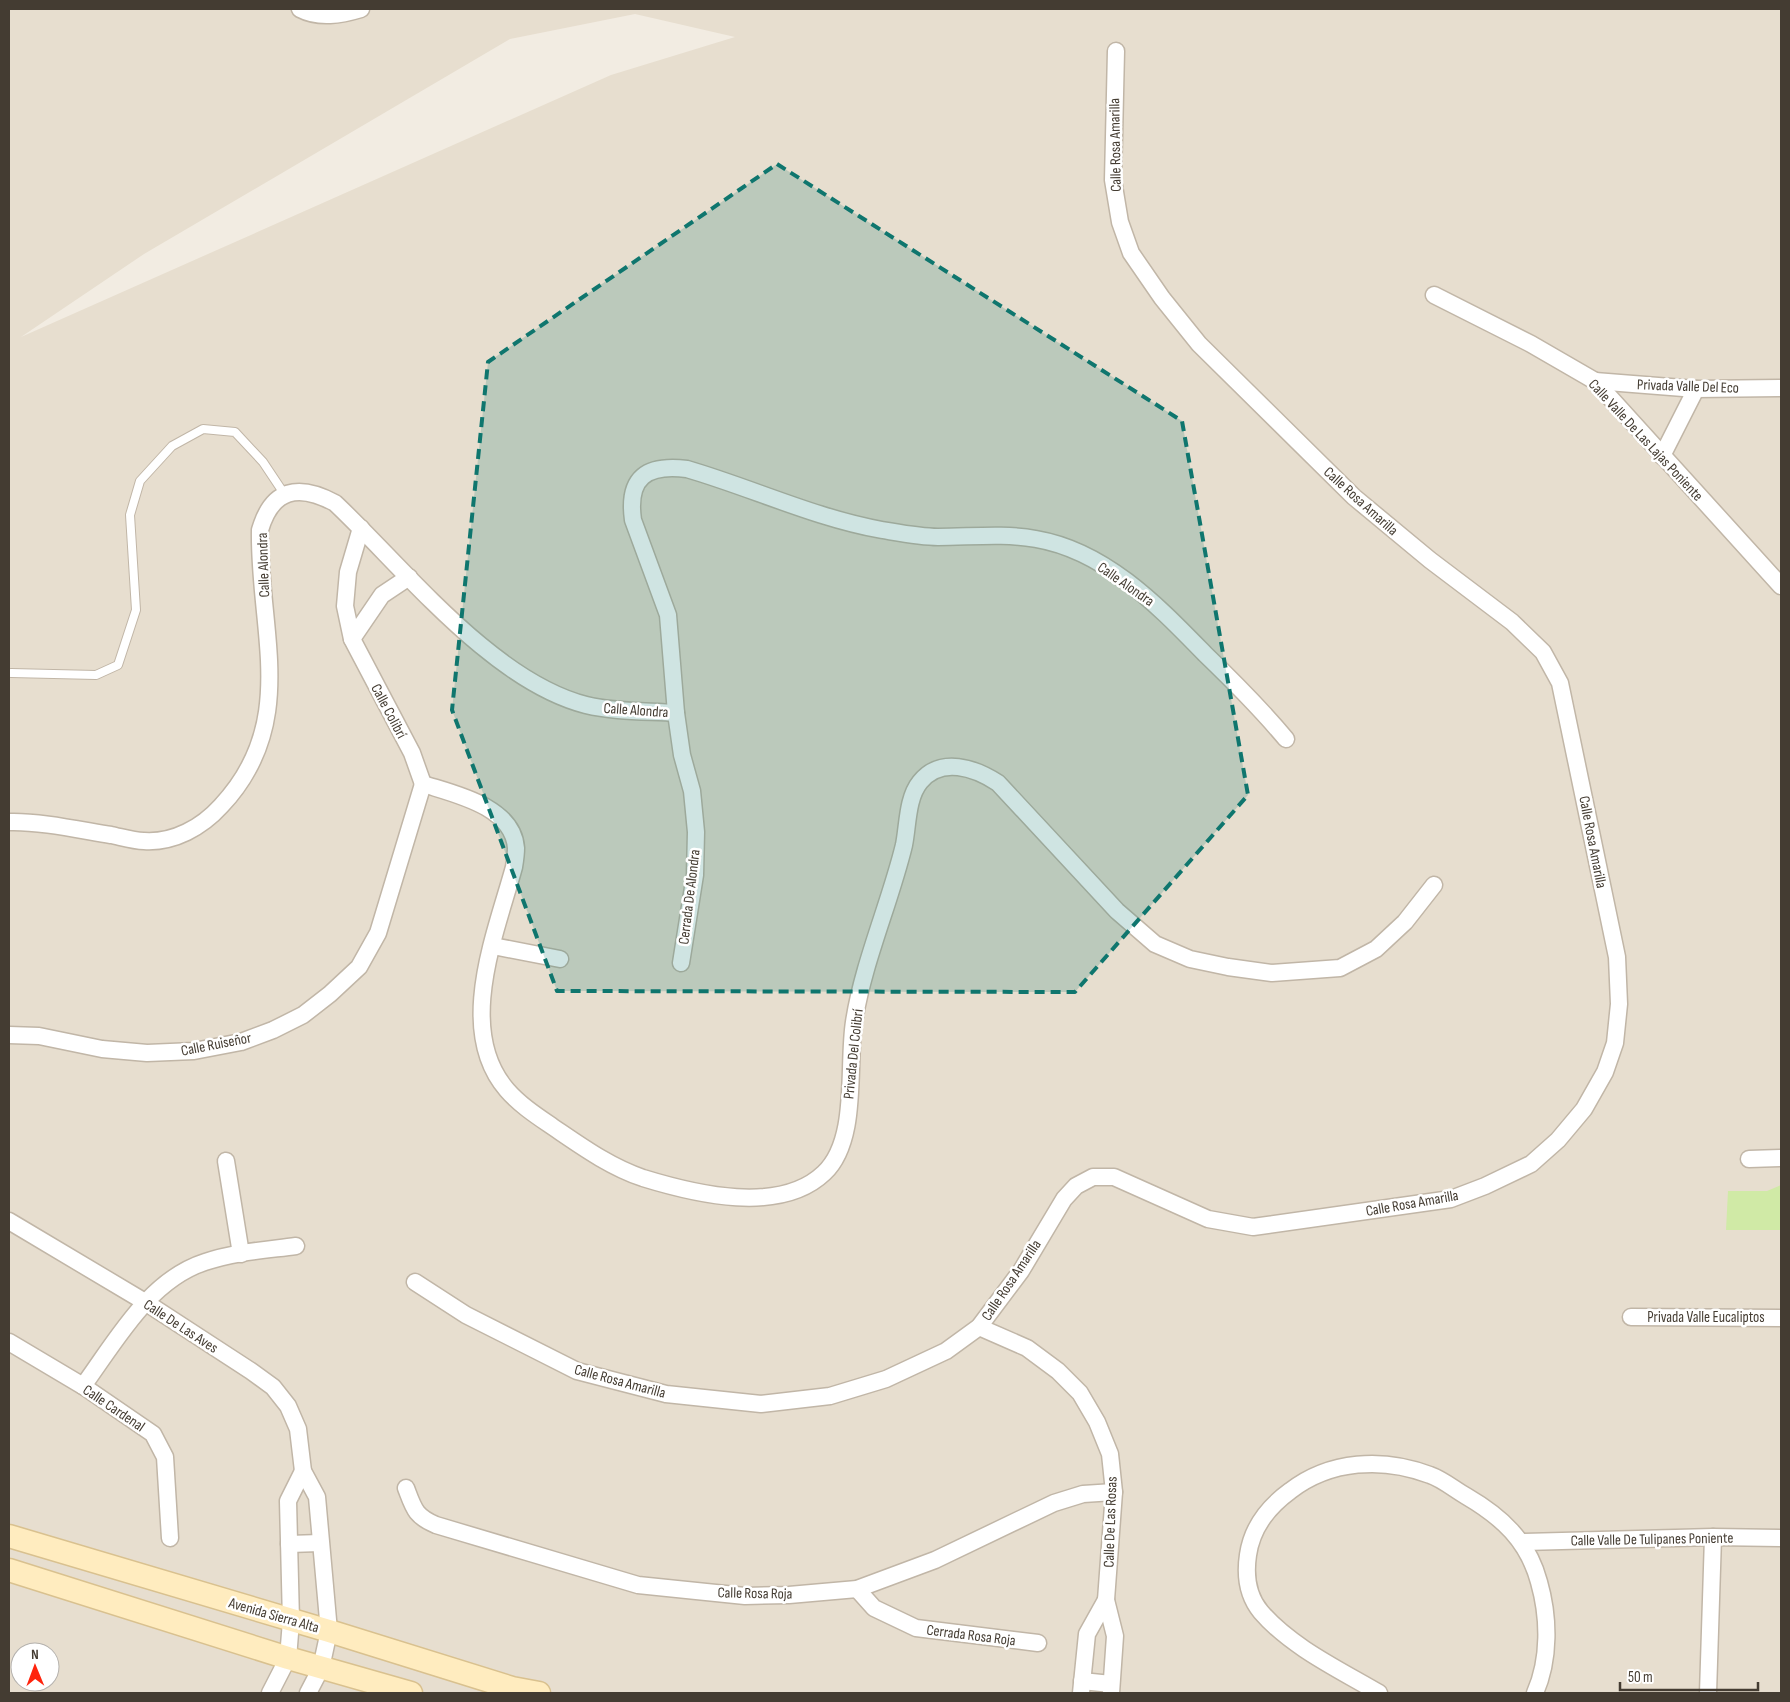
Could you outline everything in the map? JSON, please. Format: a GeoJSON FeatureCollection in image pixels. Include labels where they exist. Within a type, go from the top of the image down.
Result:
{"type":"FeatureCollection","features":[{"type":"Feature","properties":{"kind":"street"},"geometry":{"type":"LineString","coordinates":[[300,9],[309,14],[330,16],[362,9]]}},
{"type":"Feature","properties":{"kind":"street","name":"Calle Rosa Amarilla"},"geometry":{"type":"LineString","coordinates":[[415,1282],[466,1315],[577,1371],[666,1394],[761,1404],[830,1396],[886,1379],[946,1351],[979,1327],[1021,1271],[1064,1199],[1076,1186],[1093,1177],[1114,1177],[1208,1219],[1253,1227],[1451,1199],[1485,1186],[1531,1164],[1558,1140],[1584,1109],[1605,1072],[1615,1042],[1620,1004],[1617,957],[1560,683],[1544,652],[1512,622],[1430,560],[1354,498],[1199,344],[1162,298],[1131,253],[1117,205],[1113,180],[1116,51]]}},
{"type":"Feature","properties":{"kind":"street","name":"Calle Valle De Las Lajas Poniente"},"geometry":{"type":"LineString","coordinates":[[1434,295],[1531,344],[1595,381],[1781,586]]}},
{"type":"Feature","properties":{"kind":"street","name":"Privada Valle Del Eco"},"geometry":{"type":"LineString","coordinates":[[1595,381],[1696,389],[1781,388]]}},
{"type":"Feature","properties":{"kind":"street"},"geometry":{"type":"LineString","coordinates":[[1662,456],[1696,389]]}},
{"type":"Feature","properties":{"kind":"street","name":"Calle Alondra"},"geometry":{"type":"LineString","coordinates":[[9,822],[144,841],[168,839],[189,831],[211,817],[232,795],[252,763],[264,735],[269,709],[271,681],[260,530],[265,514],[272,503],[285,495],[303,492],[318,494],[334,503],[483,648],[524,676],[553,692],[584,704],[608,709],[676,713],[668,615],[633,520],[631,505],[633,491],[639,478],[651,470],[667,466],[695,471],[839,519],[882,530],[936,537],[998,534],[1037,539],[1073,550],[1114,572],[1158,606],[1260,708],[1286,739]]}},
{"type":"Feature","properties":{"kind":"street","name":"Calle Colibrí"},"geometry":{"type":"LineString","coordinates":[[361,528],[348,572],[345,606],[352,639],[412,753],[423,784]]}},
{"type":"Feature","properties":{"kind":"street"},"geometry":{"type":"LineString","coordinates":[[352,639],[382,595],[409,577]]}},
{"type":"Feature","properties":{"kind":"street","name":"Cerrada De Alondra"},"geometry":{"type":"LineString","coordinates":[[676,713],[682,755],[692,792],[696,832],[695,875],[681,963]]}},
{"type":"Feature","properties":{"kind":"street","name":"Privada Del Colibrí"},"geometry":{"type":"LineString","coordinates":[[423,784],[472,800],[495,812],[510,831],[516,846],[514,867],[482,988],[480,1012],[483,1042],[491,1066],[506,1089],[526,1108],[591,1153],[641,1177],[727,1198],[784,1195],[805,1187],[825,1173],[842,1144],[846,1126],[854,1023],[860,992],[901,853],[914,792],[920,781],[931,772],[946,767],[966,767],[982,773],[998,783],[1117,911],[1155,944],[1190,959],[1272,973],[1340,968],[1376,949],[1404,922],[1434,885]]}},
{"type":"Feature","properties":{"kind":"street","name":"Calle Ruiseñor"},"geometry":{"type":"LineString","coordinates":[[9,1035],[39,1036],[102,1049],[147,1053],[194,1052],[240,1042],[303,1015],[330,994],[359,967],[378,933],[423,784]]}},
{"type":"Feature","properties":{"kind":"street"},"geometry":{"type":"LineString","coordinates":[[493,946],[560,958]]}},
{"type":"Feature","properties":{"kind":"street"},"geometry":{"type":"LineString","coordinates":[[1749,1158],[1781,1158]]}},
{"type":"Feature","properties":{"kind":"street"},"geometry":{"type":"LineString","coordinates":[[226,1161],[241,1254]]}},
{"type":"Feature","properties":{"kind":"street","name":"Calle De Las Aves"},"geometry":{"type":"LineString","coordinates":[[9,1221],[145,1302],[273,1387],[288,1406],[298,1429],[303,1471],[317,1496],[329,1630],[321,1668],[308,1693]]}},
{"type":"Feature","properties":{"kind":"street"},"geometry":{"type":"LineString","coordinates":[[83,1386],[145,1302],[179,1276],[203,1262],[296,1246]]}},
{"type":"Feature","properties":{"kind":"street","name":"Privada Valle Eucaliptos"},"geometry":{"type":"LineString","coordinates":[[1631,1317],[1781,1318]]}},
{"type":"Feature","properties":{"kind":"street","name":"Calle De Las Rosas"},"geometry":{"type":"LineString","coordinates":[[979,1327],[1028,1348],[1058,1370],[1080,1393],[1097,1422],[1110,1454],[1114,1492],[1106,1600],[1115,1636],[1111,1688]]}},
{"type":"Feature","properties":{"kind":"street","name":"Calle Cardenal"},"geometry":{"type":"LineString","coordinates":[[9,1342],[83,1386],[153,1434],[165,1457],[170,1538]]}},
{"type":"Feature","properties":{"kind":"street"},"geometry":{"type":"LineString","coordinates":[[1379,1693],[1333,1668],[1277,1628],[1260,1611],[1248,1589],[1246,1571],[1250,1543],[1257,1524],[1274,1502],[1300,1483],[1330,1469],[1366,1464],[1396,1465],[1431,1475],[1487,1508],[1523,1542],[1535,1566],[1543,1594],[1547,1636],[1544,1666],[1535,1693]]}},
{"type":"Feature","properties":{"kind":"street"},"geometry":{"type":"LineString","coordinates":[[270,1693],[288,1658],[291,1621],[288,1501],[303,1471]]}},
{"type":"Feature","properties":{"kind":"street","name":"Calle Rosa Roja"},"geometry":{"type":"LineString","coordinates":[[406,1488],[414,1511],[422,1519],[436,1525],[638,1585],[745,1596],[857,1589],[935,1560],[1054,1503],[1083,1494],[1114,1492]]}},
{"type":"Feature","properties":{"kind":"street","name":"Avenida Sierra Alta"},"geometry":{"type":"LineString","coordinates":[[9,1536],[291,1621],[329,1630],[512,1688],[538,1693]]}},
{"type":"Feature","properties":{"kind":"street"},"geometry":{"type":"LineString","coordinates":[[1708,1693],[1713,1537]]}},
{"type":"Feature","properties":{"kind":"street","name":"Calle Valle De Tulipanes Poniente"},"geometry":{"type":"LineString","coordinates":[[1523,1542],[1713,1537],[1781,1538]]}},
{"type":"Feature","properties":{"kind":"street"},"geometry":{"type":"LineString","coordinates":[[289,1544],[320,1543]]}},
{"type":"Feature","properties":{"kind":"street"},"geometry":{"type":"LineString","coordinates":[[9,1570],[288,1658],[411,1693]]}},
{"type":"Feature","properties":{"kind":"street","name":"Cerrada Rosa Roja"},"geometry":{"type":"LineString","coordinates":[[857,1589],[874,1608],[916,1628],[1038,1643]]}},
{"type":"Feature","properties":{"kind":"street","name":"Calle De Las Rosas"},"geometry":{"type":"LineString","coordinates":[[1082,1687],[1087,1634],[1106,1600]]}},
{"type":"Feature","properties":{"kind":"street"},"geometry":{"type":"LineString","coordinates":[[1082,1687],[1111,1688]]}},
{"type":"Feature","properties":{"kind":"lane"},"geometry":{"type":"LineString","coordinates":[[11,673],[96,675],[118,666],[136,610],[130,515],[140,481],[172,446],[203,429],[235,432],[263,462],[285,495]]}},
{"type":"Feature","properties":{"kind":"highlighted area"},"geometry":{"type":"Polygon","coordinates":[[[777,164],[1182,421],[1248,795],[1075,992],[557,991],[452,710],[488,362],[777,164]]]}},
{"type":"Feature","properties":{"kind":"shaded area"},"geometry":{"type":"Polygon","coordinates":[[[9,9],[1781,9],[1781,1693],[9,1693],[9,9]],[[635,14],[510,39],[144,254],[21,337],[611,75],[735,37],[635,14]]]}},
{"type":"Feature","properties":{"kind":"green space"},"geometry":{"type":"Polygon","coordinates":[[[1781,1185],[1781,1230],[1726,1230],[1728,1191],[1767,1191],[1781,1185]]]}}]}
